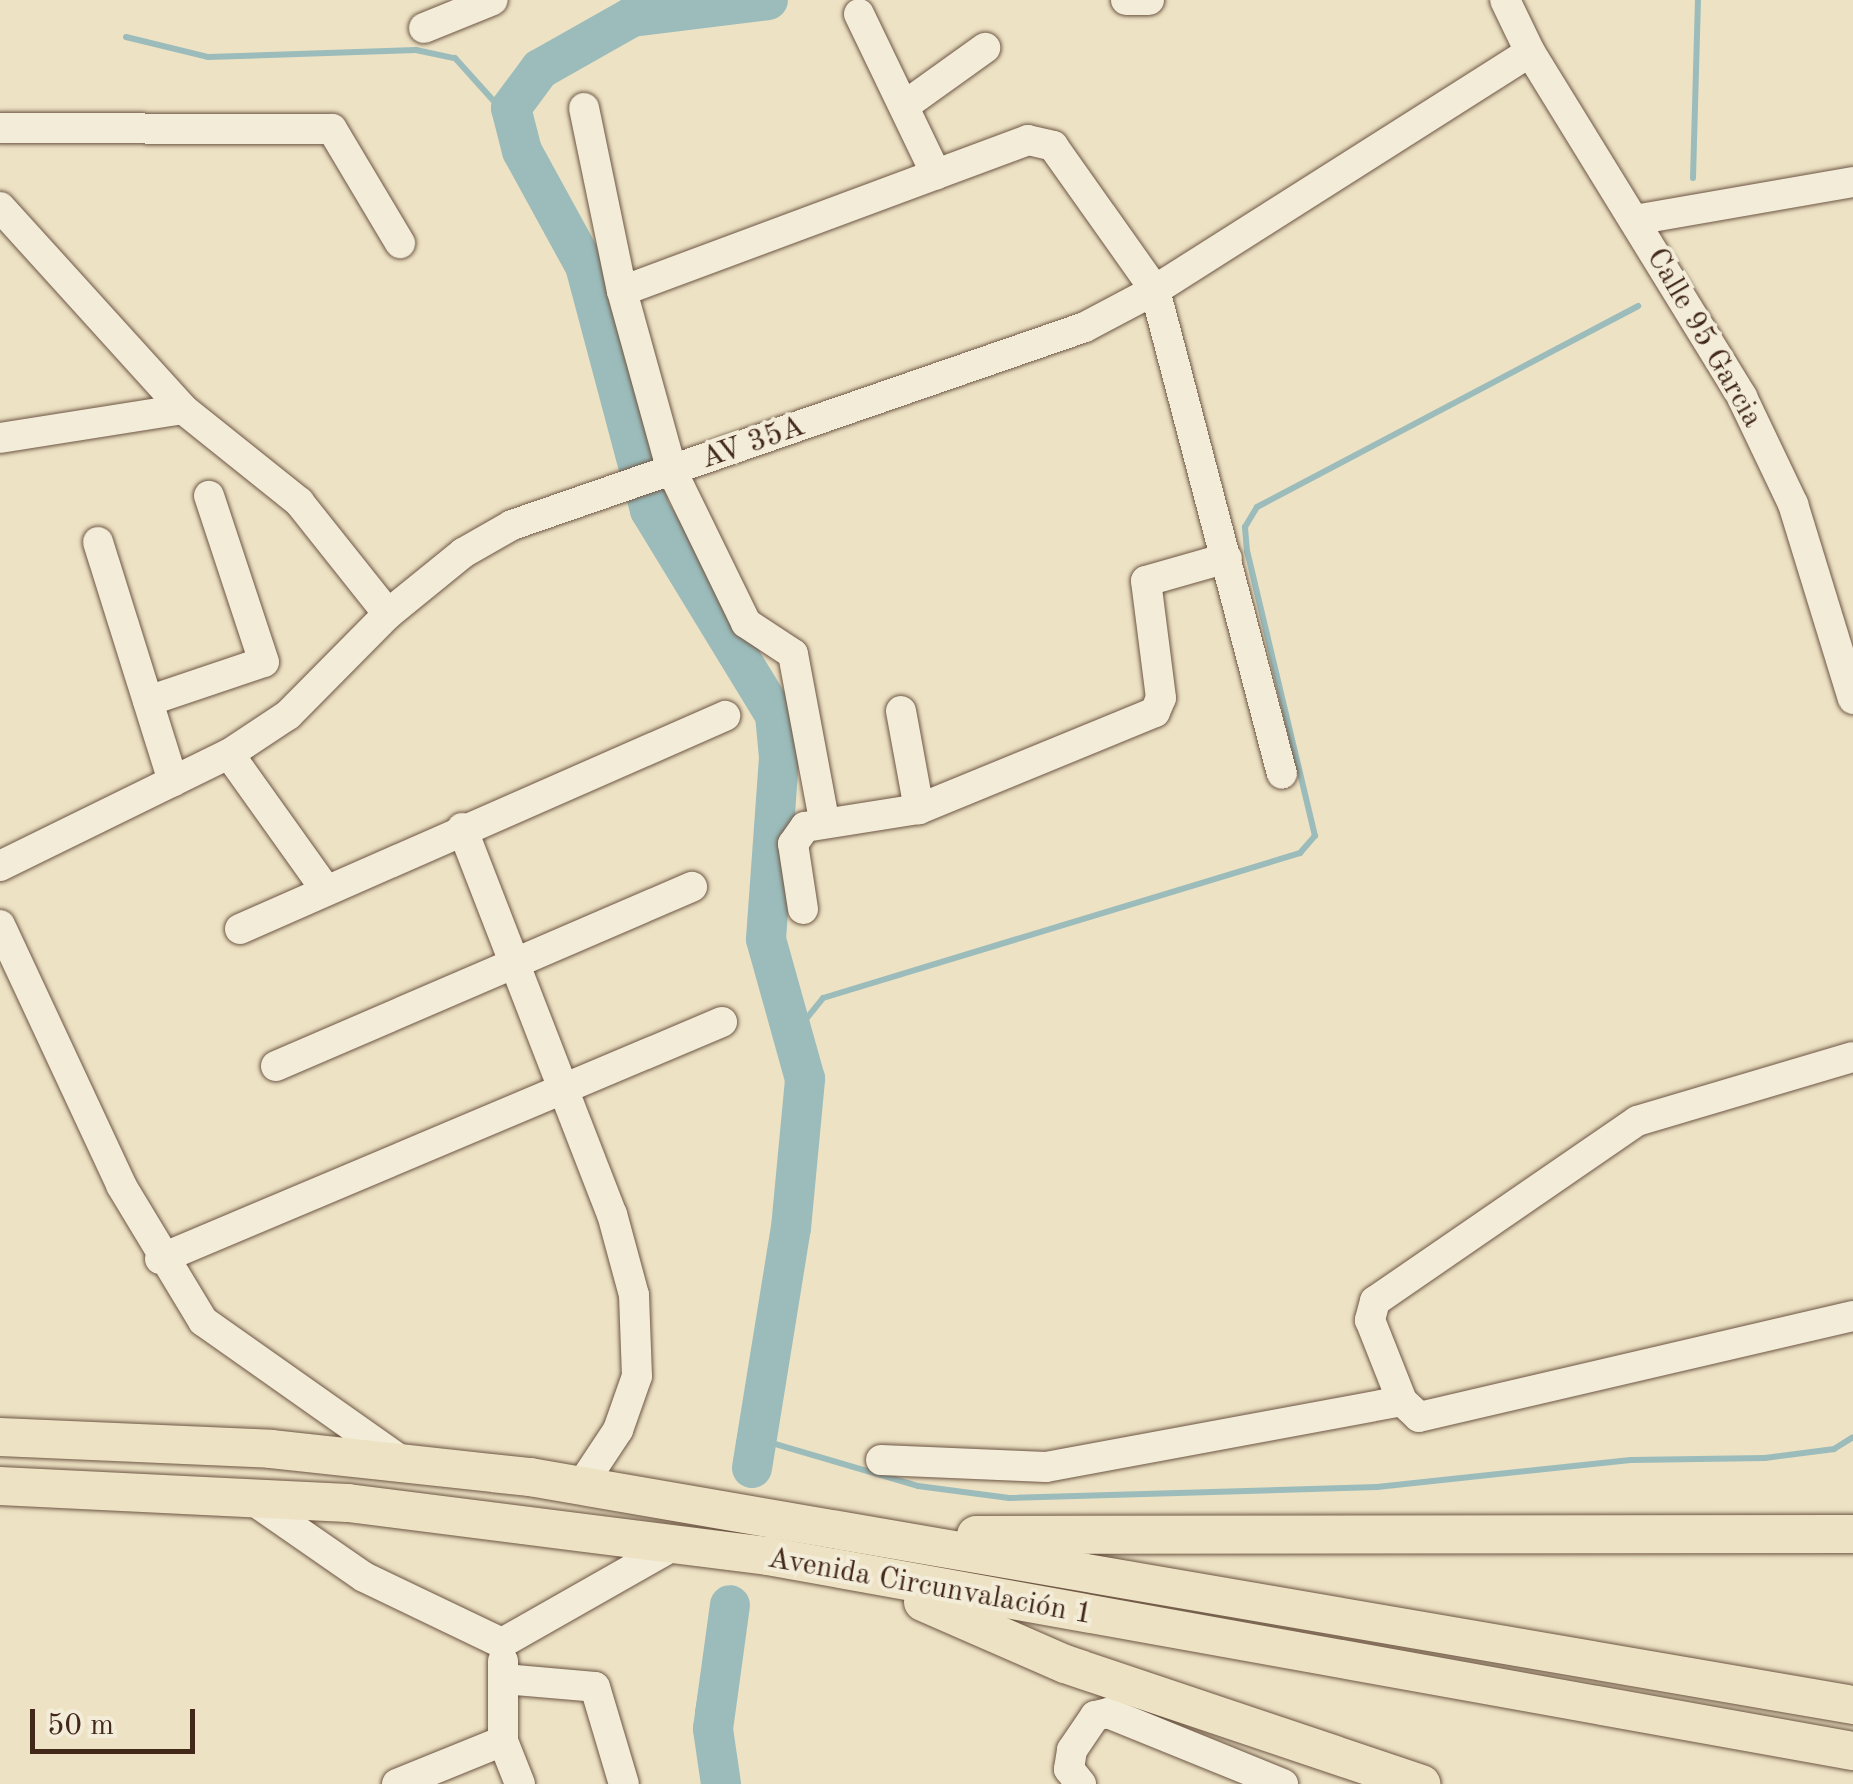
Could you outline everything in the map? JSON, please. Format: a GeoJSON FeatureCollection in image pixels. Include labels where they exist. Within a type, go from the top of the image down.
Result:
{"type":"FeatureCollection","features":[{"type":"Feature","properties":{"kind":"main road","name":"Avenida Circunvalación 1"},"geometry":{"type":"LineString","coordinates":[[0,1437],[271,1449],[581,1486],[1853,1705]]}},
{"type":"Feature","properties":{"kind":"main road","name":"Avenida Circunvalación 1"},"geometry":{"type":"LineString","coordinates":[[0,1486],[245,1495],[676,1544],[1853,1751]]}},
{"type":"Feature","properties":{"kind":"main road"},"geometry":{"type":"LineString","coordinates":[[879,1536],[1853,1534]]}},
{"type":"Feature","properties":{"kind":"main road"},"geometry":{"type":"LineString","coordinates":[[870,1578],[1065,1664],[1421,1784]]}},
{"type":"Feature","properties":{"kind":"street"},"geometry":{"type":"LineString","coordinates":[[424,28],[494,0]]}},
{"type":"Feature","properties":{"kind":"street"},"geometry":{"type":"LineString","coordinates":[[1126,0],[1149,0]]}},
{"type":"Feature","properties":{"kind":"street","name":"Calle 95 Garcia"},"geometry":{"type":"LineString","coordinates":[[1505,0],[1530,52],[1742,397],[1793,504],[1853,698]]}},
{"type":"Feature","properties":{"kind":"street"},"geometry":{"type":"LineString","coordinates":[[860,14],[936,174]]}},
{"type":"Feature","properties":{"kind":"street"},"geometry":{"type":"LineString","coordinates":[[904,106],[985,48]]}},
{"type":"Feature","properties":{"kind":"street","name":"AV 35A"},"geometry":{"type":"LineString","coordinates":[[0,866],[228,754],[288,714],[388,614],[463,553],[512,525],[1085,327],[1154,290],[1530,52]]}},
{"type":"Feature","properties":{"kind":"street"},"geometry":{"type":"LineString","coordinates":[[584,108],[663,473],[746,622],[793,654],[824,820]]}},
{"type":"Feature","properties":{"kind":"street"},"geometry":{"type":"LineString","coordinates":[[4,134],[332,129],[400,243]]}},
{"type":"Feature","properties":{"kind":"street"},"geometry":{"type":"LineString","coordinates":[[622,291],[1028,140],[1053,146],[1154,290],[1282,774]]}},
{"type":"Feature","properties":{"kind":"street"},"geometry":{"type":"LineString","coordinates":[[1635,220],[1853,182]]}},
{"type":"Feature","properties":{"kind":"street"},"geometry":{"type":"LineString","coordinates":[[0,206],[183,409],[299,502],[388,614]]}},
{"type":"Feature","properties":{"kind":"street"},"geometry":{"type":"LineString","coordinates":[[0,438],[183,409]]}},
{"type":"Feature","properties":{"kind":"street"},"geometry":{"type":"LineString","coordinates":[[148,701],[264,662],[209,496]]}},
{"type":"Feature","properties":{"kind":"street"},"geometry":{"type":"LineString","coordinates":[[98,542],[173,782]]}},
{"type":"Feature","properties":{"kind":"street"},"geometry":{"type":"LineString","coordinates":[[803,910],[794,844],[805,827],[824,820],[919,808],[1156,712],[1161,698],[1146,581],[1227,558]]}},
{"type":"Feature","properties":{"kind":"street"},"geometry":{"type":"LineString","coordinates":[[901,712],[919,808]]}},
{"type":"Feature","properties":{"kind":"street"},"geometry":{"type":"LineString","coordinates":[[240,929],[324,887],[725,716]]}},
{"type":"Feature","properties":{"kind":"street"},"geometry":{"type":"LineString","coordinates":[[228,754],[324,887]]}},
{"type":"Feature","properties":{"kind":"street"},"geometry":{"type":"LineString","coordinates":[[462,828],[612,1214],[634,1295],[637,1376],[618,1430],[581,1486]]}},
{"type":"Feature","properties":{"kind":"street"},"geometry":{"type":"LineString","coordinates":[[276,1066],[692,887]]}},
{"type":"Feature","properties":{"kind":"street"},"geometry":{"type":"LineString","coordinates":[[0,925],[160,1258],[202,1322],[409,1467]]}},
{"type":"Feature","properties":{"kind":"street"},"geometry":{"type":"LineString","coordinates":[[160,1258],[561,1086],[722,1022]]}},
{"type":"Feature","properties":{"kind":"street"},"geometry":{"type":"LineString","coordinates":[[1853,1057],[1637,1121],[1375,1301],[1370,1320],[1402,1401],[1419,1417],[1853,1316]]}},
{"type":"Feature","properties":{"kind":"street"},"geometry":{"type":"LineString","coordinates":[[880,1460],[1046,1467],[1402,1401]]}},
{"type":"Feature","properties":{"kind":"street"},"geometry":{"type":"LineString","coordinates":[[245,1495],[364,1577],[502,1643]]}},
{"type":"Feature","properties":{"kind":"street"},"geometry":{"type":"LineString","coordinates":[[502,1643],[676,1544]]}},
{"type":"Feature","properties":{"kind":"street"},"geometry":{"type":"LineString","coordinates":[[502,1643],[503,1742],[520,1784]]}},
{"type":"Feature","properties":{"kind":"street"},"geometry":{"type":"LineString","coordinates":[[504,1679],[595,1687],[624,1784]]}},
{"type":"Feature","properties":{"kind":"street"},"geometry":{"type":"LineString","coordinates":[[1081,1784],[1070,1769],[1072,1750],[1095,1716],[1108,1713],[1283,1784]]}},
{"type":"Feature","properties":{"kind":"street"},"geometry":{"type":"LineString","coordinates":[[397,1784],[503,1742]]}},
{"type":"Feature","properties":{"kind":"waterway"},"geometry":{"type":"LineString","coordinates":[[510,119],[522,91],[555,47],[670,0]]}},
{"type":"Feature","properties":{"kind":"waterway"},"geometry":{"type":"LineString","coordinates":[[752,1468],[791,1228],[805,1079],[766,939],[779,757],[775,715],[650,510],[585,266],[522,151],[511,108],[540,69],[632,17],[768,0]]}},
{"type":"Feature","properties":{"kind":"waterway"},"geometry":{"type":"LineString","coordinates":[[1693,178],[1698,0]]}},
{"type":"Feature","properties":{"kind":"waterway"},"geometry":{"type":"LineString","coordinates":[[126,37],[208,57],[416,50],[455,58],[510,119],[524,169],[570,232],[597,303],[633,472]]}},
{"type":"Feature","properties":{"kind":"waterway"},"geometry":{"type":"LineString","coordinates":[[798,1029],[823,998],[1300,853],[1315,836],[1247,551],[1245,527],[1257,507],[1638,306]]}},
{"type":"Feature","properties":{"kind":"waterway"},"geometry":{"type":"LineString","coordinates":[[636,489],[642,514],[766,704],[788,761],[756,890],[757,928],[798,1030],[797,1097],[773,1338],[740,1466]]}},
{"type":"Feature","properties":{"kind":"waterway"},"geometry":{"type":"LineString","coordinates":[[745,1435],[918,1486],[1009,1498],[1377,1487],[1631,1460],[1765,1458],[1834,1449],[1853,1437]]}},
{"type":"Feature","properties":{"kind":"waterway"},"geometry":{"type":"LineString","coordinates":[[709,1784],[698,1712],[717,1601]]}},
{"type":"Feature","properties":{"kind":"waterway"},"geometry":{"type":"LineString","coordinates":[[721,1784],[713,1729],[730,1605]]}}]}
